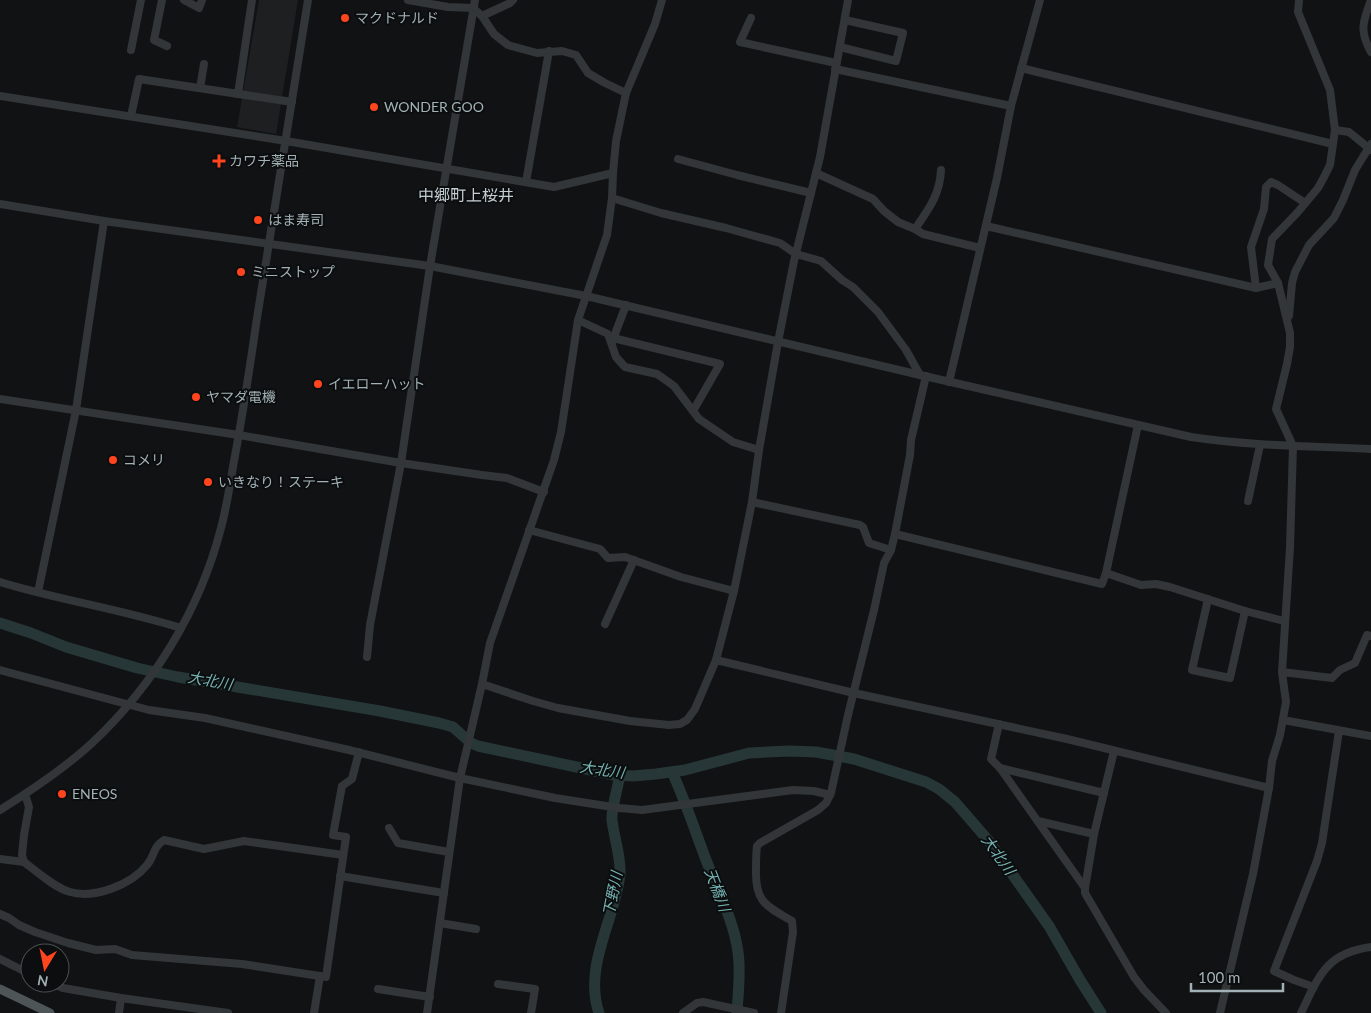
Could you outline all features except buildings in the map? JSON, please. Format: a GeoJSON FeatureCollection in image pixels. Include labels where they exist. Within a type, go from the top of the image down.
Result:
{"type":"FeatureCollection","features":[{"type":"Feature","properties":{"kind":"main road"},"geometry":{"type":"LineString","coordinates":[[0,989],[50,1013]]}},
{"type":"Feature","properties":{"kind":"street"},"geometry":{"type":"LineString","coordinates":[[131,50],[141,0]]}},
{"type":"Feature","properties":{"kind":"street"},"geometry":{"type":"LineString","coordinates":[[162,0],[154,40],[167,46]]}},
{"type":"Feature","properties":{"kind":"street"},"geometry":{"type":"LineString","coordinates":[[184,0],[199,8],[202,0]]}},
{"type":"Feature","properties":{"kind":"street"},"geometry":{"type":"LineString","coordinates":[[238,94],[252,0]]}},
{"type":"Feature","properties":{"kind":"street"},"geometry":{"type":"LineString","coordinates":[[0,810],[72,760],[92,743],[130,703],[151,676],[180,630],[203,580],[221,529],[239,435],[308,0]]}},
{"type":"Feature","properties":{"kind":"street"},"geometry":{"type":"LineString","coordinates":[[408,0],[448,7],[474,4]]}},
{"type":"Feature","properties":{"kind":"street"},"geometry":{"type":"LineString","coordinates":[[482,16],[513,0]]}},
{"type":"Feature","properties":{"kind":"street"},"geometry":{"type":"LineString","coordinates":[[427,1013],[460,776],[490,643],[554,460],[561,432],[578,320],[607,235],[616,141],[626,93],[655,24],[662,0]]}},
{"type":"Feature","properties":{"kind":"street"},"geometry":{"type":"LineString","coordinates":[[480,687],[558,708],[630,721],[669,725],[680,724],[696,709],[716,660],[734,591],[752,502],[758,450],[778,342],[796,254],[816,173],[848,0]]}},
{"type":"Feature","properties":{"kind":"street"},"geometry":{"type":"LineString","coordinates":[[950,382],[1011,106],[1040,0]]}},
{"type":"Feature","properties":{"kind":"street"},"geometry":{"type":"LineString","coordinates":[[1220,1013],[1253,874],[1269,788],[1272,760],[1280,735],[1286,702],[1282,672],[1290,547],[1293,446],[1276,409],[1287,364],[1290,333],[1278,283],[1268,265],[1272,239],[1318,188],[1330,164],[1335,130],[1330,90],[1298,12],[1299,0]]}},
{"type":"Feature","properties":{"kind":"street"},"geometry":{"type":"LineString","coordinates":[[1371,0],[1363,23],[1363,34],[1371,52]]}},
{"type":"Feature","properties":{"kind":"street"},"geometry":{"type":"LineString","coordinates":[[474,4],[494,34],[508,45],[537,53],[562,51],[576,55],[588,73],[605,84],[626,93]]}},
{"type":"Feature","properties":{"kind":"street"},"geometry":{"type":"LineString","coordinates":[[367,657],[370,625],[401,463],[430,266],[474,4]]}},
{"type":"Feature","properties":{"kind":"street"},"geometry":{"type":"LineString","coordinates":[[751,18],[740,42],[1011,106]]}},
{"type":"Feature","properties":{"kind":"street"},"geometry":{"type":"LineString","coordinates":[[840,47],[896,61],[902,33],[845,20]]}},
{"type":"Feature","properties":{"kind":"street"},"geometry":{"type":"LineString","coordinates":[[526,182],[549,51]]}},
{"type":"Feature","properties":{"kind":"street"},"geometry":{"type":"LineString","coordinates":[[200,88],[204,64]]}},
{"type":"Feature","properties":{"kind":"street"},"geometry":{"type":"LineString","coordinates":[[1021,68],[1333,144]]}},
{"type":"Feature","properties":{"kind":"street"},"geometry":{"type":"LineString","coordinates":[[131,116],[139,79],[292,102]]}},
{"type":"Feature","properties":{"kind":"street"},"geometry":{"type":"LineString","coordinates":[[0,96],[286,141],[554,187],[612,173]]}},
{"type":"Feature","properties":{"kind":"street"},"geometry":{"type":"LineString","coordinates":[[1288,323],[1295,272],[1309,245],[1334,218],[1355,170],[1370,148],[1349,132],[1335,130]]}},
{"type":"Feature","properties":{"kind":"street"},"geometry":{"type":"LineString","coordinates":[[678,159],[811,193]]}},
{"type":"Feature","properties":{"kind":"street"},"geometry":{"type":"LineString","coordinates":[[916,229],[934,202],[940,182],[941,170]]}},
{"type":"Feature","properties":{"kind":"street"},"geometry":{"type":"LineString","coordinates":[[816,173],[873,199],[898,222],[923,234],[980,248]]}},
{"type":"Feature","properties":{"kind":"street"},"geometry":{"type":"LineString","coordinates":[[1256,288],[1251,246],[1264,209],[1266,188],[1271,182],[1306,203]]}},
{"type":"Feature","properties":{"kind":"street"},"geometry":{"type":"LineString","coordinates":[[612,198],[661,213],[780,243],[796,254],[821,261],[842,280],[853,287],[878,312],[923,376],[895,534],[891,550],[884,563],[831,794],[826,803],[818,810],[757,846],[755,884],[758,896],[772,910],[792,920],[793,932],[781,1013]]}},
{"type":"Feature","properties":{"kind":"street"},"geometry":{"type":"LineString","coordinates":[[0,204],[269,245],[430,266],[586,296],[1191,437],[1260,445],[1371,449]]}},
{"type":"Feature","properties":{"kind":"street"},"geometry":{"type":"LineString","coordinates":[[38,592],[76,410],[104,221]]}},
{"type":"Feature","properties":{"kind":"street"},"geometry":{"type":"LineString","coordinates":[[986,226],[1256,288],[1278,283]]}},
{"type":"Feature","properties":{"kind":"street"},"geometry":{"type":"LineString","coordinates":[[612,341],[626,305]]}},
{"type":"Feature","properties":{"kind":"street"},"geometry":{"type":"LineString","coordinates":[[578,320],[608,334],[616,357],[625,367],[656,374],[674,386],[698,419],[733,442],[758,450]]}},
{"type":"Feature","properties":{"kind":"street"},"geometry":{"type":"LineString","coordinates":[[612,341],[720,364],[693,411]]}},
{"type":"Feature","properties":{"kind":"street"},"geometry":{"type":"LineString","coordinates":[[0,398],[239,435],[401,463],[507,478],[544,492]]}},
{"type":"Feature","properties":{"kind":"street"},"geometry":{"type":"LineString","coordinates":[[895,534],[1102,584],[1138,425]]}},
{"type":"Feature","properties":{"kind":"street"},"geometry":{"type":"LineString","coordinates":[[1248,501],[1260,445]]}},
{"type":"Feature","properties":{"kind":"street"},"geometry":{"type":"LineString","coordinates":[[752,502],[860,525],[863,527],[869,543],[891,550]]}},
{"type":"Feature","properties":{"kind":"street"},"geometry":{"type":"LineString","coordinates":[[530,530],[600,549],[608,558],[625,557],[681,577],[734,591]]}},
{"type":"Feature","properties":{"kind":"street"},"geometry":{"type":"LineString","coordinates":[[605,624],[634,560]]}},
{"type":"Feature","properties":{"kind":"street"},"geometry":{"type":"LineString","coordinates":[[1106,573],[1141,585],[1156,584],[1284,621]]}},
{"type":"Feature","properties":{"kind":"street"},"geometry":{"type":"LineString","coordinates":[[0,582],[155,620],[180,630]]}},
{"type":"Feature","properties":{"kind":"street"},"geometry":{"type":"LineString","coordinates":[[1208,599],[1192,670],[1230,678],[1245,611]]}},
{"type":"Feature","properties":{"kind":"street"},"geometry":{"type":"LineString","coordinates":[[1282,672],[1332,678],[1340,670],[1355,663],[1367,635],[1371,636]]}},
{"type":"Feature","properties":{"kind":"street"},"geometry":{"type":"LineString","coordinates":[[716,660],[1269,788]]}},
{"type":"Feature","properties":{"kind":"street"},"geometry":{"type":"LineString","coordinates":[[0,670],[130,703],[149,710],[205,718],[555,798],[615,807],[642,810],[793,790],[831,794]]}},
{"type":"Feature","properties":{"kind":"street"},"geometry":{"type":"LineString","coordinates":[[1283,720],[1371,736]]}},
{"type":"Feature","properties":{"kind":"street"},"geometry":{"type":"LineString","coordinates":[[999,724],[991,759],[1000,768],[1084,888],[1089,901],[1134,977],[1166,1013]]}},
{"type":"Feature","properties":{"kind":"street"},"geometry":{"type":"LineString","coordinates":[[1314,987],[1274,971],[1317,861],[1322,843],[1339,731]]}},
{"type":"Feature","properties":{"kind":"street"},"geometry":{"type":"LineString","coordinates":[[1084,888],[1094,834],[1114,751]]}},
{"type":"Feature","properties":{"kind":"street"},"geometry":{"type":"LineString","coordinates":[[0,914],[35,932],[96,950],[114,949],[132,955],[242,964],[326,977],[346,837],[333,834],[342,786],[352,779],[359,752]]}},
{"type":"Feature","properties":{"kind":"street"},"geometry":{"type":"LineString","coordinates":[[1000,768],[1104,793]]}},
{"type":"Feature","properties":{"kind":"street"},"geometry":{"type":"LineString","coordinates":[[24,862],[22,855],[29,807],[25,794]]}},
{"type":"Feature","properties":{"kind":"street"},"geometry":{"type":"LineString","coordinates":[[1038,822],[1094,834]]}},
{"type":"Feature","properties":{"kind":"street"},"geometry":{"type":"LineString","coordinates":[[389,828],[398,843],[449,852]]}},
{"type":"Feature","properties":{"kind":"street"},"geometry":{"type":"LineString","coordinates":[[0,859],[24,862],[45,878],[69,892],[89,894],[116,887],[132,879],[147,865],[158,844],[164,840],[204,849],[244,841],[343,855]]}},
{"type":"Feature","properties":{"kind":"street"},"geometry":{"type":"LineString","coordinates":[[340,876],[444,893]]}},
{"type":"Feature","properties":{"kind":"street"},"geometry":{"type":"LineString","coordinates":[[440,924],[476,930]]}},
{"type":"Feature","properties":{"kind":"street"},"geometry":{"type":"LineString","coordinates":[[1301,1013],[1314,987],[1330,962],[1357,949],[1371,947]]}},
{"type":"Feature","properties":{"kind":"street"},"geometry":{"type":"LineString","coordinates":[[0,959],[20,969]]}},
{"type":"Feature","properties":{"kind":"street"},"geometry":{"type":"LineString","coordinates":[[314,1013],[320,976]]}},
{"type":"Feature","properties":{"kind":"street"},"geometry":{"type":"LineString","coordinates":[[498,984],[535,989],[531,1013]]}},
{"type":"Feature","properties":{"kind":"street"},"geometry":{"type":"LineString","coordinates":[[70,989],[228,1013]]}},
{"type":"Feature","properties":{"kind":"street"},"geometry":{"type":"LineString","coordinates":[[378,989],[430,998]]}},
{"type":"Feature","properties":{"kind":"street"},"geometry":{"type":"LineString","coordinates":[[119,1013],[121,998]]}},
{"type":"Feature","properties":{"kind":"street"},"geometry":{"type":"LineString","coordinates":[[683,1013],[697,1003],[703,1002],[754,1013]]}},
{"type":"Feature","properties":{"kind":"shaded area"},"geometry":{"type":"Polygon","coordinates":[[[259,0],[298,0],[276,134],[237,127],[259,0]]]}},
{"type":"Feature","properties":{"kind":"waterway","name":"大北川"},"geometry":{"type":"LineString","coordinates":[[0,623],[66,647],[137,668],[178,677],[380,711],[439,723],[453,727],[471,743],[478,746],[614,775],[656,774],[685,770],[749,753],[789,751],[816,752],[854,759],[926,782],[939,789],[955,802],[988,840],[1049,926],[1101,1013]]}},
{"type":"Feature","properties":{"kind":"waterway","name":"天橋川"},"geometry":{"type":"LineString","coordinates":[[672,772],[726,908],[736,941],[739,967],[737,1013]]}},
{"type":"Feature","properties":{"kind":"waterway","name":"下野川"},"geometry":{"type":"LineString","coordinates":[[599,1013],[595,995],[597,960],[620,874],[612,816],[620,775]]}},
{"type":"Feature","properties":{"kind":"place","name":"マクドナルド"},"geometry":{"type":"Point","coordinates":[345,18]}},
{"type":"Feature","properties":{"kind":"place","name":"WONDER GOO"},"geometry":{"type":"Point","coordinates":[374,107]}},
{"type":"Feature","properties":{"kind":"place","name":"カワチ薬品"},"geometry":{"type":"Point","coordinates":[219,161]}},
{"type":"Feature","properties":{"kind":"place","name":"はま寿司"},"geometry":{"type":"Point","coordinates":[258,220]}},
{"type":"Feature","properties":{"kind":"place","name":"ミニストップ"},"geometry":{"type":"Point","coordinates":[241,272]}},
{"type":"Feature","properties":{"kind":"place","name":"イエローハット"},"geometry":{"type":"Point","coordinates":[318,384]}},
{"type":"Feature","properties":{"kind":"place","name":"ヤマダ電機"},"geometry":{"type":"Point","coordinates":[196,397]}},
{"type":"Feature","properties":{"kind":"place","name":"コメリ"},"geometry":{"type":"Point","coordinates":[113,460]}},
{"type":"Feature","properties":{"kind":"place","name":"いきなり！ステーキ"},"geometry":{"type":"Point","coordinates":[208,482]}},
{"type":"Feature","properties":{"kind":"place","name":"ENEOS"},"geometry":{"type":"Point","coordinates":[62,794]}},
{"type":"Feature","properties":{"kind":"district","name":"中郷町上桜井"},"geometry":{"type":"Point","coordinates":[466,195]}}]}
